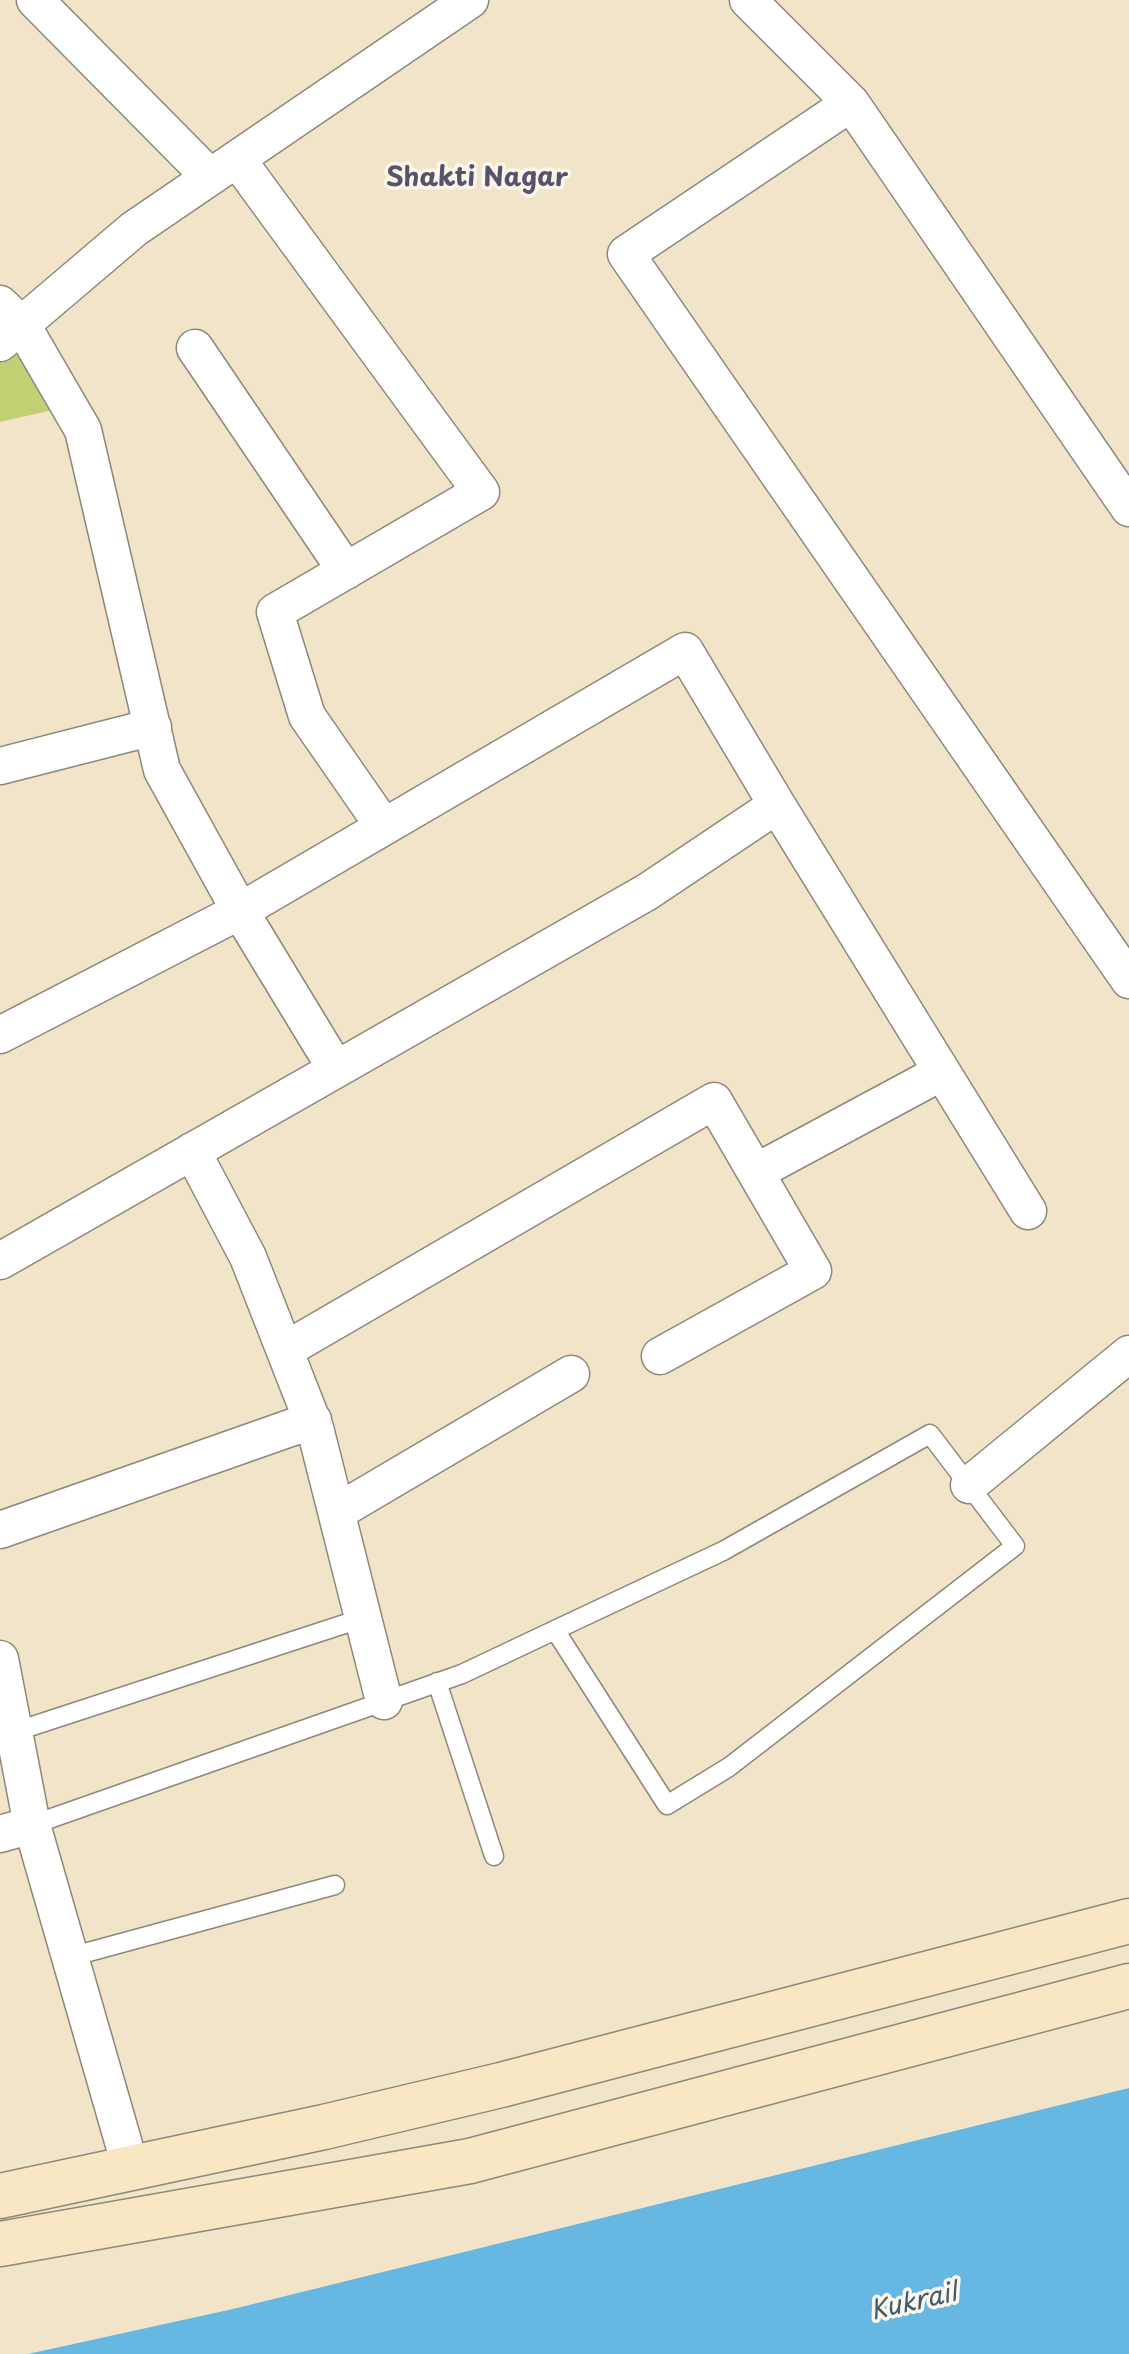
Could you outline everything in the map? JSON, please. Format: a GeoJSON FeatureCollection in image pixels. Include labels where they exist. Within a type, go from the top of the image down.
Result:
{"type":"FeatureCollection","features":[{"type":"Feature","properties":{"kind":"street"},"geometry":{"type":"LineString","coordinates":[[35,0],[224,168],[481,492],[275,612],[307,716],[384,827]]}},
{"type":"Feature","properties":{"kind":"street"},"geometry":{"type":"LineString","coordinates":[[336,1069],[240,911],[162,770],[83,430],[7,324],[134,229],[470,0]]}},
{"type":"Feature","properties":{"kind":"street"},"geometry":{"type":"LineString","coordinates":[[748,0],[851,103],[1129,508]]}},
{"type":"Feature","properties":{"kind":"street"},"geometry":{"type":"LineString","coordinates":[[851,103],[626,254],[1129,980]]}},
{"type":"Feature","properties":{"kind":"street"},"geometry":{"type":"LineString","coordinates":[[195,348],[346,571]]}},
{"type":"Feature","properties":{"kind":"street"},"geometry":{"type":"LineString","coordinates":[[0,1035],[240,911],[685,651],[1028,1211]]}},
{"type":"Feature","properties":{"kind":"street"},"geometry":{"type":"LineString","coordinates":[[0,766],[153,727]]}},
{"type":"Feature","properties":{"kind":"street"},"geometry":{"type":"LineString","coordinates":[[0,1261],[647,892],[777,805]]}},
{"type":"Feature","properties":{"kind":"street"},"geometry":{"type":"LineString","coordinates":[[756,1172],[942,1072]]}},
{"type":"Feature","properties":{"kind":"street"},"geometry":{"type":"LineString","coordinates":[[285,1350],[714,1101],[813,1271],[660,1356]]}},
{"type":"Feature","properties":{"kind":"street"},"geometry":{"type":"LineString","coordinates":[[192,1151],[248,1257],[313,1420],[384,1701]]}},
{"type":"Feature","properties":{"kind":"street"},"geometry":{"type":"LineString","coordinates":[[969,1485],[1129,1354]]}},
{"type":"Feature","properties":{"kind":"street"},"geometry":{"type":"LineString","coordinates":[[337,1512],[571,1374]]}},
{"type":"Feature","properties":{"kind":"street"},"geometry":{"type":"LineString","coordinates":[[0,1530],[313,1420]]}},
{"type":"Feature","properties":{"kind":"street"},"geometry":{"type":"LineString","coordinates":[[0,1659],[14,1732],[16,1830],[70,1957],[131,2169]]}},
{"type":"Feature","properties":{"kind":"street"},"geometry":{"type":"LineString","coordinates":[[0,2196],[339,2124],[516,2081],[1129,1921]]}},
{"type":"Feature","properties":{"kind":"street"},"geometry":{"type":"LineString","coordinates":[[0,2244],[470,2161],[1129,1986]]}},
{"type":"Feature","properties":{"kind":"lane"},"geometry":{"type":"LineString","coordinates":[[16,1830],[462,1674],[555,1630],[723,1551],[930,1434],[1015,1546],[729,1767],[667,1805],[555,1630]]}},
{"type":"Feature","properties":{"kind":"lane"},"geometry":{"type":"LineString","coordinates":[[14,1732],[363,1618]]}},
{"type":"Feature","properties":{"kind":"lane"},"geometry":{"type":"LineString","coordinates":[[437,1682],[494,1856]]}},
{"type":"Feature","properties":{"kind":"lane"},"geometry":{"type":"LineString","coordinates":[[70,1957],[335,1885]]}},
{"type":"Feature","properties":{"kind":"green space"},"geometry":{"type":"Polygon","coordinates":[[[15,343],[61,408],[0,422],[0,359],[15,343]]]}},
{"type":"Feature","properties":{"kind":"water","name":"Kukrail"},"geometry":{"type":"Polygon","coordinates":[[[1129,2088],[1129,2354],[28,2354],[233,2309],[1129,2088]]]}},
{"type":"Feature","properties":{"kind":"district","name":"Shakti Nagar"},"geometry":{"type":"Point","coordinates":[477,179]}}]}
